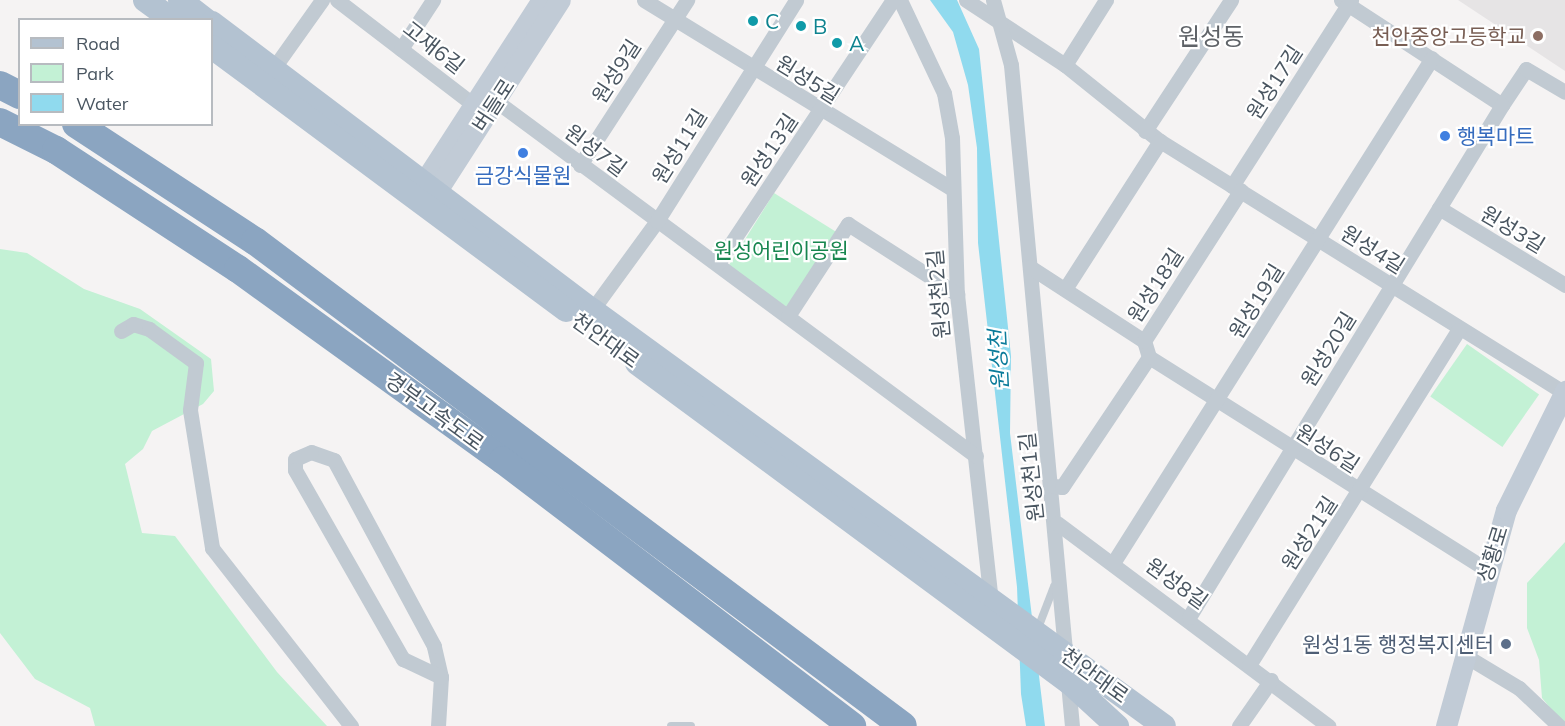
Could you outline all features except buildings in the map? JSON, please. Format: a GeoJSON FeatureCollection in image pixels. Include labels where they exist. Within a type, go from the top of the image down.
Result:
{"type":"FeatureCollection","features":[{"type":"Feature","properties":{"kind":"highway"},"geometry":{"type":"LineString","coordinates":[[0,85],[18,94]]}},
{"type":"Feature","properties":{"kind":"highway","name":"경부고속도로"},"geometry":{"type":"LineString","coordinates":[[0,122],[56,150],[238,269],[503,460],[852,726]]}},
{"type":"Feature","properties":{"kind":"highway","name":"경부고속도로"},"geometry":{"type":"LineString","coordinates":[[79,126],[255,241],[903,726]]}},
{"type":"Feature","properties":{"kind":"main road"},"geometry":{"type":"LineString","coordinates":[[145,0],[170,18]]}},
{"type":"Feature","properties":{"kind":"main road"},"geometry":{"type":"LineString","coordinates":[[180,0],[203,18]]}},
{"type":"Feature","properties":{"kind":"main road","name":"천안대로"},"geometry":{"type":"LineString","coordinates":[[213,24],[273,69],[425,195],[1000,632],[1062,663],[1164,726]]}},
{"type":"Feature","properties":{"kind":"main road","name":"천안대로"},"geometry":{"type":"LineString","coordinates":[[213,48],[592,310],[995,600],[1062,663],[1118,726]]}},
{"type":"Feature","properties":{"kind":"street"},"geometry":{"type":"LineString","coordinates":[[273,69],[322,0]]}},
{"type":"Feature","properties":{"kind":"street","name":"고재6길"},"geometry":{"type":"LineString","coordinates":[[337,0],[475,106]]}},
{"type":"Feature","properties":{"kind":"street"},"geometry":{"type":"LineString","coordinates":[[401,49],[433,0]]}},
{"type":"Feature","properties":{"kind":"street","name":"버들로"},"geometry":{"type":"LineString","coordinates":[[425,195],[475,106],[542,0]]}},
{"type":"Feature","properties":{"kind":"street","name":"버들로"},"geometry":{"type":"LineString","coordinates":[[425,195],[496,101],[560,0]]}},
{"type":"Feature","properties":{"kind":"street","name":"원성5길"},"geometry":{"type":"LineString","coordinates":[[644,0],[820,112],[952,189]]}},
{"type":"Feature","properties":{"kind":"street","name":"원성9길"},"geometry":{"type":"LineString","coordinates":[[580,165],[687,0]]}},
{"type":"Feature","properties":{"kind":"street","name":"원성11길"},"geometry":{"type":"LineString","coordinates":[[592,310],[657,221],[796,0]]}},
{"type":"Feature","properties":{"kind":"street","name":"원성13길"},"geometry":{"type":"LineString","coordinates":[[718,263],[893,0]]}},
{"type":"Feature","properties":{"kind":"street","name":"원성천2길"},"geometry":{"type":"LineString","coordinates":[[900,0],[944,93],[957,294],[995,600]]}},
{"type":"Feature","properties":{"kind":"street","name":"원성4길"},"geometry":{"type":"LineString","coordinates":[[966,0],[991,7],[1003,26],[1065,65],[1160,141],[1393,286],[1458,330],[1565,393]]}},
{"type":"Feature","properties":{"kind":"street"},"geometry":{"type":"LineString","coordinates":[[1065,65],[1106,0]]}},
{"type":"Feature","properties":{"kind":"street"},"geometry":{"type":"LineString","coordinates":[[1145,131],[1231,0]]}},
{"type":"Feature","properties":{"kind":"street"},"geometry":{"type":"LineString","coordinates":[[1347,2],[1502,105]]}},
{"type":"Feature","properties":{"kind":"street","name":"원성17길"},"geometry":{"type":"LineString","coordinates":[[1237,188],[1347,2]]}},
{"type":"Feature","properties":{"kind":"street","name":"원성천1길"},"geometry":{"type":"LineString","coordinates":[[1003,26],[1054,486],[1061,562],[1062,663],[1072,726]]}},
{"type":"Feature","properties":{"kind":"street","name":"원성19길"},"geometry":{"type":"LineString","coordinates":[[1113,563],[1217,402],[1432,58]]}},
{"type":"Feature","properties":{"kind":"street","name":"원성20길"},"geometry":{"type":"LineString","coordinates":[[1189,616],[1290,448],[1393,286],[1526,69],[1565,92]]}},
{"type":"Feature","properties":{"kind":"street","name":"원성7길"},"geometry":{"type":"LineString","coordinates":[[496,101],[976,456]]}},
{"type":"Feature","properties":{"kind":"street"},"geometry":{"type":"LineString","coordinates":[[1065,289],[1160,141]]}},
{"type":"Feature","properties":{"kind":"street","name":"원성18길"},"geometry":{"type":"LineString","coordinates":[[1054,486],[1062,487],[1149,357],[1144,341],[1237,188]]}},
{"type":"Feature","properties":{"kind":"street","name":"원성3길"},"geometry":{"type":"LineString","coordinates":[[1439,208],[1565,285]]}},
{"type":"Feature","properties":{"kind":"street"},"geometry":{"type":"LineString","coordinates":[[788,316],[848,224],[957,294]]}},
{"type":"Feature","properties":{"kind":"street"},"geometry":{"type":"LineString","coordinates":[[1030,267],[1144,341]]}},
{"type":"Feature","properties":{"kind":"street"},"geometry":{"type":"LineString","coordinates":[[121,330],[133,324],[149,329],[196,363],[190,410],[212,548],[351,726]]}},
{"type":"Feature","properties":{"kind":"street","name":"원성21길"},"geometry":{"type":"LineString","coordinates":[[1249,665],[1359,494],[1458,330]]}},
{"type":"Feature","properties":{"kind":"street","name":"원성6길"},"geometry":{"type":"LineString","coordinates":[[1149,357],[1359,494],[1486,569]]}},
{"type":"Feature","properties":{"kind":"street","name":"성황로"},"geometry":{"type":"LineString","coordinates":[[1446,726],[1486,569],[1533,449],[1565,393]]}},
{"type":"Feature","properties":{"kind":"street"},"geometry":{"type":"LineString","coordinates":[[438,726],[441,677],[434,646],[334,460],[311,452],[295,459],[295,470],[403,659],[441,677]]}},
{"type":"Feature","properties":{"kind":"street","name":"원성8길"},"geometry":{"type":"LineString","coordinates":[[1057,523],[1189,616],[1328,726]]}},
{"type":"Feature","properties":{"kind":"street"},"geometry":{"type":"LineString","coordinates":[[1464,655],[1519,688],[1559,726]]}},
{"type":"Feature","properties":{"kind":"street"},"geometry":{"type":"LineString","coordinates":[[1239,726],[1271,680]]}},
{"type":"Feature","properties":{"kind":"lane"},"geometry":{"type":"LineString","coordinates":[[1040,623],[1061,562]]}},
{"type":"Feature","properties":{"kind":"lane"},"geometry":{"type":"LineString","coordinates":[[670,726],[691,726]]}},
{"type":"Feature","properties":{"kind":"shaded area","name":"천안중앙고등학교"},"geometry":{"type":"Polygon","coordinates":[[[1458,0],[1565,0],[1565,71],[1458,0]]]}},
{"type":"Feature","properties":{"kind":"green space","name":"원성어린이공원"},"geometry":{"type":"Polygon","coordinates":[[[774,193],[837,232],[789,309],[726,269],[774,193]]]}},
{"type":"Feature","properties":{"kind":"green space"},"geometry":{"type":"Polygon","coordinates":[[[0,249],[27,253],[84,289],[140,309],[211,359],[214,391],[203,404],[152,431],[143,449],[125,464],[142,533],[175,536],[277,672],[327,726],[95,726],[90,708],[35,679],[0,633],[0,249]]]}},
{"type":"Feature","properties":{"kind":"green space"},"geometry":{"type":"Polygon","coordinates":[[[1467,344],[1539,394],[1502,447],[1430,396],[1467,344]]]}},
{"type":"Feature","properties":{"kind":"green space"},"geometry":{"type":"Polygon","coordinates":[[[1565,542],[1565,726],[1542,698],[1539,660],[1527,628],[1527,583],[1565,542]]]}},
{"type":"Feature","properties":{"kind":"water","name":"원성천"},"geometry":{"type":"Polygon","coordinates":[[[930,0],[957,0],[979,49],[1011,356],[1010,433],[1045,726],[1026,726],[1021,694],[1017,587],[978,243],[977,148],[968,85],[953,32],[930,0]]]}},
{"type":"Feature","properties":{"kind":"place","name":"C"},"geometry":{"type":"Point","coordinates":[753,21]}},
{"type":"Feature","properties":{"kind":"place","name":"B"},"geometry":{"type":"Point","coordinates":[801,26]}},
{"type":"Feature","properties":{"kind":"place","name":"천안중앙고등학교"},"geometry":{"type":"Point","coordinates":[1538,36]}},
{"type":"Feature","properties":{"kind":"place","name":"A"},"geometry":{"type":"Point","coordinates":[837,43]}},
{"type":"Feature","properties":{"kind":"place","name":"행복마트"},"geometry":{"type":"Point","coordinates":[1445,136]}},
{"type":"Feature","properties":{"kind":"place","name":"금강식물원"},"geometry":{"type":"Point","coordinates":[523,153]}},
{"type":"Feature","properties":{"kind":"place","name":"원성1동 행정복지센터"},"geometry":{"type":"Point","coordinates":[1506,644]}},
{"type":"Feature","properties":{"kind":"district","name":"원성동"},"geometry":{"type":"Point","coordinates":[1211,37]}}]}
